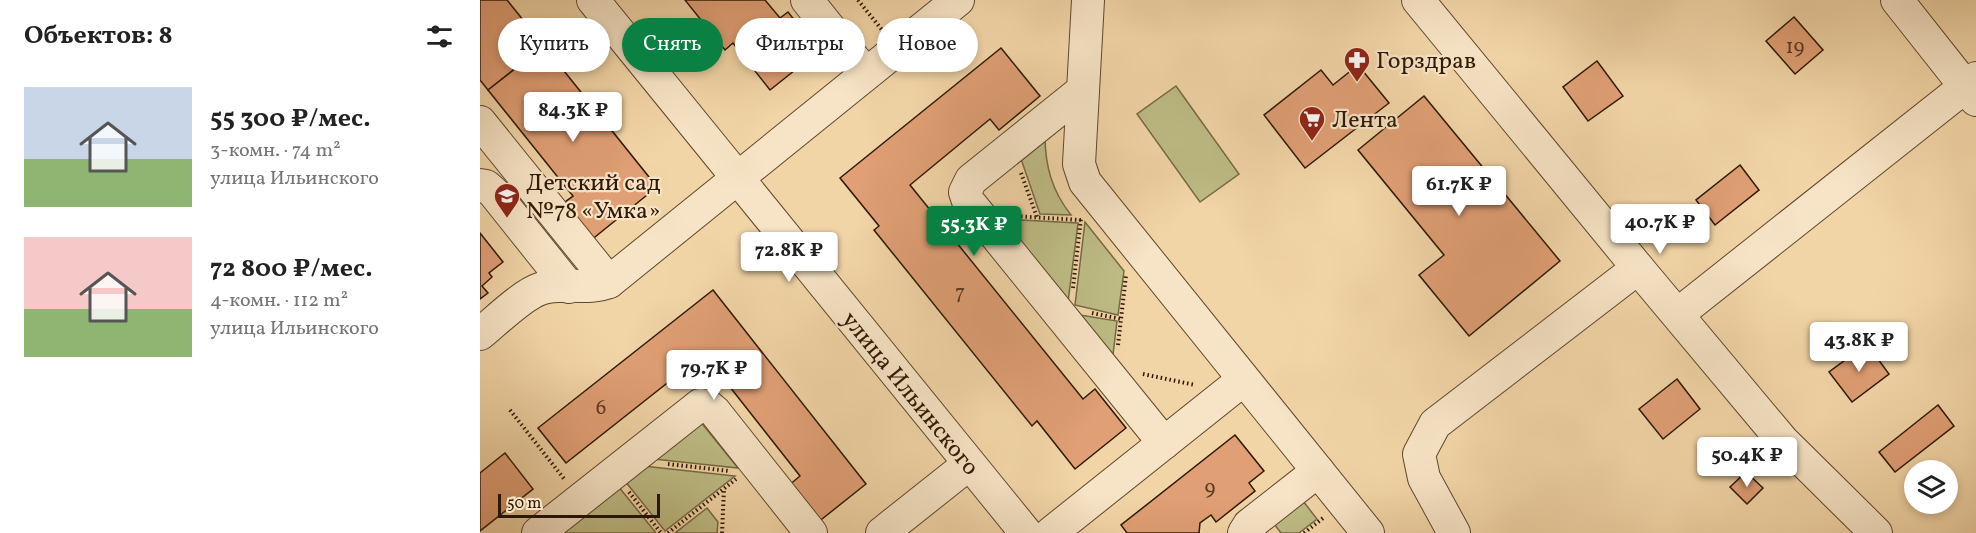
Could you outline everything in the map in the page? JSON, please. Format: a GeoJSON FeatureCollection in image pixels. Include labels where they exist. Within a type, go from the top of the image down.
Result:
{"type":"FeatureCollection","features":[{"type":"Feature","properties":{"kind":"street","name":"улица Ильинского"},"geometry":{"type":"LineString","coordinates":[[593,0],[1026,533]]}},
{"type":"Feature","properties":{"kind":"street"},"geometry":{"type":"LineString","coordinates":[[807,0],[866,74]]}},
{"type":"Feature","properties":{"kind":"street"},"geometry":{"type":"LineString","coordinates":[[480,334],[540,289],[600,285],[609,282],[957,0]]}},
{"type":"Feature","properties":{"kind":"street"},"geometry":{"type":"LineString","coordinates":[[1088,0],[1079,164],[1085,182],[1368,533]]}},
{"type":"Feature","properties":{"kind":"street"},"geometry":{"type":"LineString","coordinates":[[1418,0],[1782,440],[1876,533]]}},
{"type":"Feature","properties":{"kind":"street"},"geometry":{"type":"LineString","coordinates":[[1678,314],[1972,88],[1897,0]]}},
{"type":"Feature","properties":{"kind":"street"},"geometry":{"type":"LineString","coordinates":[[1083,90],[971,180],[965,192],[968,201],[978,214],[1164,443]]}},
{"type":"Feature","properties":{"kind":"street"},"geometry":{"type":"LineString","coordinates":[[480,122],[609,282]]}},
{"type":"Feature","properties":{"kind":"street"},"geometry":{"type":"LineString","coordinates":[[480,185],[486,186],[494,193],[569,287]]}},
{"type":"Feature","properties":{"kind":"street"},"geometry":{"type":"LineString","coordinates":[[1454,533],[1424,478],[1419,453],[1435,424],[1638,268]]}},
{"type":"Feature","properties":{"kind":"street"},"geometry":{"type":"LineString","coordinates":[[1051,533],[1243,380]]}},
{"type":"Feature","properties":{"kind":"street"},"geometry":{"type":"LineString","coordinates":[[538,533],[700,405],[708,406],[715,412],[750,468],[811,533]]}},
{"type":"Feature","properties":{"kind":"street"},"geometry":{"type":"LineString","coordinates":[[882,533],[969,464]]}},
{"type":"Feature","properties":{"kind":"street"},"geometry":{"type":"LineString","coordinates":[[1261,527],[1318,471]]}},
{"type":"Feature","properties":{"kind":"path"},"geometry":{"type":"LineString","coordinates":[[858,0],[877,23]]}},
{"type":"Feature","properties":{"kind":"path"},"geometry":{"type":"LineString","coordinates":[[1012,146],[1037,217]]}},
{"type":"Feature","properties":{"kind":"path"},"geometry":{"type":"LineString","coordinates":[[1072,298],[1082,211]]}},
{"type":"Feature","properties":{"kind":"path"},"geometry":{"type":"LineString","coordinates":[[978,214],[1081,220]]}},
{"type":"Feature","properties":{"kind":"path"},"geometry":{"type":"LineString","coordinates":[[1118,349],[1127,265]]}},
{"type":"Feature","properties":{"kind":"path"},"geometry":{"type":"LineString","coordinates":[[1091,313],[1121,319]]}},
{"type":"Feature","properties":{"kind":"path"},"geometry":{"type":"LineString","coordinates":[[1137,373],[1201,386]]}},
{"type":"Feature","properties":{"kind":"path"},"geometry":{"type":"LineString","coordinates":[[510,410],[581,499]]}},
{"type":"Feature","properties":{"kind":"path"},"geometry":{"type":"LineString","coordinates":[[622,466],[750,468]]}},
{"type":"Feature","properties":{"kind":"path"},"geometry":{"type":"LineString","coordinates":[[622,466],[661,533]]}},
{"type":"Feature","properties":{"kind":"path"},"geometry":{"type":"LineString","coordinates":[[668,533],[750,468]]}},
{"type":"Feature","properties":{"kind":"path"},"geometry":{"type":"LineString","coordinates":[[722,533],[724,489]]}},
{"type":"Feature","properties":{"kind":"path"},"geometry":{"type":"LineString","coordinates":[[1304,533],[1329,514]]}},
{"type":"Feature","properties":{"kind":"shaded area"},"geometry":{"type":"Polygon","coordinates":[[[1176,86],[1239,174],[1200,202],[1137,114],[1176,86]]]}},
{"type":"Feature","properties":{"kind":"shaded area"},"geometry":{"type":"Polygon","coordinates":[[[1045,135],[1046,157],[1051,178],[1059,197],[1071,215],[1040,214],[1020,156],[1045,135]]]}},
{"type":"Feature","properties":{"kind":"shaded area"},"geometry":{"type":"Polygon","coordinates":[[[1003,219],[1078,223],[1068,302],[1003,219]]]}},
{"type":"Feature","properties":{"kind":"shaded area"},"geometry":{"type":"Polygon","coordinates":[[[1085,222],[1124,271],[1118,315],[1075,305],[1085,222]]]}},
{"type":"Feature","properties":{"kind":"shaded area"},"geometry":{"type":"Polygon","coordinates":[[[1074,314],[1117,321],[1112,363],[1074,314]]]}},
{"type":"Feature","properties":{"kind":"shaded area"},"geometry":{"type":"Polygon","coordinates":[[[700,421],[738,468],[653,459],[700,421]]]}},
{"type":"Feature","properties":{"kind":"shaded area"},"geometry":{"type":"Polygon","coordinates":[[[643,466],[735,476],[665,531],[625,481],[643,466]]]}},
{"type":"Feature","properties":{"kind":"shaded area"},"geometry":{"type":"Polygon","coordinates":[[[618,486],[656,533],[559,533],[618,486]]]}},
{"type":"Feature","properties":{"kind":"shaded area"},"geometry":{"type":"Polygon","coordinates":[[[1303,501],[1317,519],[1299,533],[1281,533],[1274,524],[1303,501]]]}},
{"type":"Feature","properties":{"kind":"shaded area"},"geometry":{"type":"Polygon","coordinates":[[[707,508],[718,522],[717,533],[675,533],[707,508]]]}},
{"type":"Feature","properties":{"kind":"building"},"geometry":{"type":"Polygon","coordinates":[[[480,0],[507,0],[521,18],[498,18],[498,72],[511,72],[488,90],[480,80],[480,0]]]}},
{"type":"Feature","properties":{"kind":"building"},"geometry":{"type":"Polygon","coordinates":[[[685,0],[765,0],[780,18],[735,18],[735,46],[733,43],[725,50],[723,48],[723,18],[699,18],[685,0]]]}},
{"type":"Feature","properties":{"kind":"building"},"geometry":{"type":"Polygon","coordinates":[[[788,12],[793,18],[780,18],[788,12]]]}},
{"type":"Feature","properties":{"kind":"building"},"geometry":{"type":"Polygon","coordinates":[[[1794,17],[1823,50],[1795,74],[1766,41],[1794,17]]]}},
{"type":"Feature","properties":{"kind":"building"},"geometry":{"type":"Polygon","coordinates":[[[1001,48],[1040,96],[999,130],[990,119],[910,185],[1083,399],[1095,389],[1126,428],[1075,469],[1037,421],[1032,426],[874,230],[879,226],[840,178],[971,72],[978,72],[978,67],[1001,48]]]}},
{"type":"Feature","properties":{"kind":"building"},"geometry":{"type":"Polygon","coordinates":[[[1597,61],[1623,96],[1588,121],[1563,87],[1597,61]]]}},
{"type":"Feature","properties":{"kind":"building","name":"Лента"},"geometry":{"type":"Polygon","coordinates":[[[1358,65],[1389,103],[1305,168],[1264,115],[1321,70],[1333,85],[1358,65]]]}},
{"type":"Feature","properties":{"kind":"building"},"geometry":{"type":"Polygon","coordinates":[[[511,72],[565,72],[657,187],[590,241],[561,205],[573,196],[488,90],[511,72]]]}},
{"type":"Feature","properties":{"kind":"building"},"geometry":{"type":"Polygon","coordinates":[[[756,72],[793,72],[770,90],[756,72]]]}},
{"type":"Feature","properties":{"kind":"building"},"geometry":{"type":"Polygon","coordinates":[[[1424,96],[1560,261],[1469,336],[1419,275],[1444,255],[1358,150],[1424,96]]]}},
{"type":"Feature","properties":{"kind":"building"},"geometry":{"type":"Polygon","coordinates":[[[1740,165],[1759,190],[1715,225],[1696,200],[1740,165]]]}},
{"type":"Feature","properties":{"kind":"building"},"geometry":{"type":"Polygon","coordinates":[[[480,233],[503,262],[489,273],[492,277],[482,286],[488,293],[480,299],[480,233]]]}},
{"type":"Feature","properties":{"kind":"building"},"geometry":{"type":"Polygon","coordinates":[[[713,290],[866,484],[817,523],[788,486],[800,476],[704,354],[566,463],[538,428],[713,290]]]}},
{"type":"Feature","properties":{"kind":"building"},"geometry":{"type":"Polygon","coordinates":[[[1867,344],[1889,374],[1852,402],[1829,372],[1867,344]]]}},
{"type":"Feature","properties":{"kind":"building"},"geometry":{"type":"Polygon","coordinates":[[[1677,379],[1700,409],[1663,439],[1639,409],[1677,379]]]}},
{"type":"Feature","properties":{"kind":"building"},"geometry":{"type":"Polygon","coordinates":[[[1938,405],[1954,426],[1910,460],[1904,460],[1904,465],[1895,472],[1879,452],[1938,405]]]}},
{"type":"Feature","properties":{"kind":"building"},"geometry":{"type":"Polygon","coordinates":[[[1235,435],[1264,471],[1249,483],[1255,491],[1216,522],[1211,515],[1200,523],[1199,533],[1127,533],[1121,525],[1235,435]]]}},
{"type":"Feature","properties":{"kind":"building"},"geometry":{"type":"Polygon","coordinates":[[[505,453],[533,489],[480,531],[480,473],[505,453]]]}},
{"type":"Feature","properties":{"kind":"building"},"geometry":{"type":"Polygon","coordinates":[[[1746,472],[1763,488],[1747,504],[1730,487],[1746,472]]]}},
{"type":"Feature","properties":{"kind":"place","name":"Горздрав"},"geometry":{"type":"Point","coordinates":[1357,83]}},
{"type":"Feature","properties":{"kind":"place","name":"Лента"},"geometry":{"type":"Point","coordinates":[1312,142]}},
{"type":"Feature","properties":{"kind":"place","name":"Детский сад №78 «Умка»"},"geometry":{"type":"Point","coordinates":[507,219]}}]}
